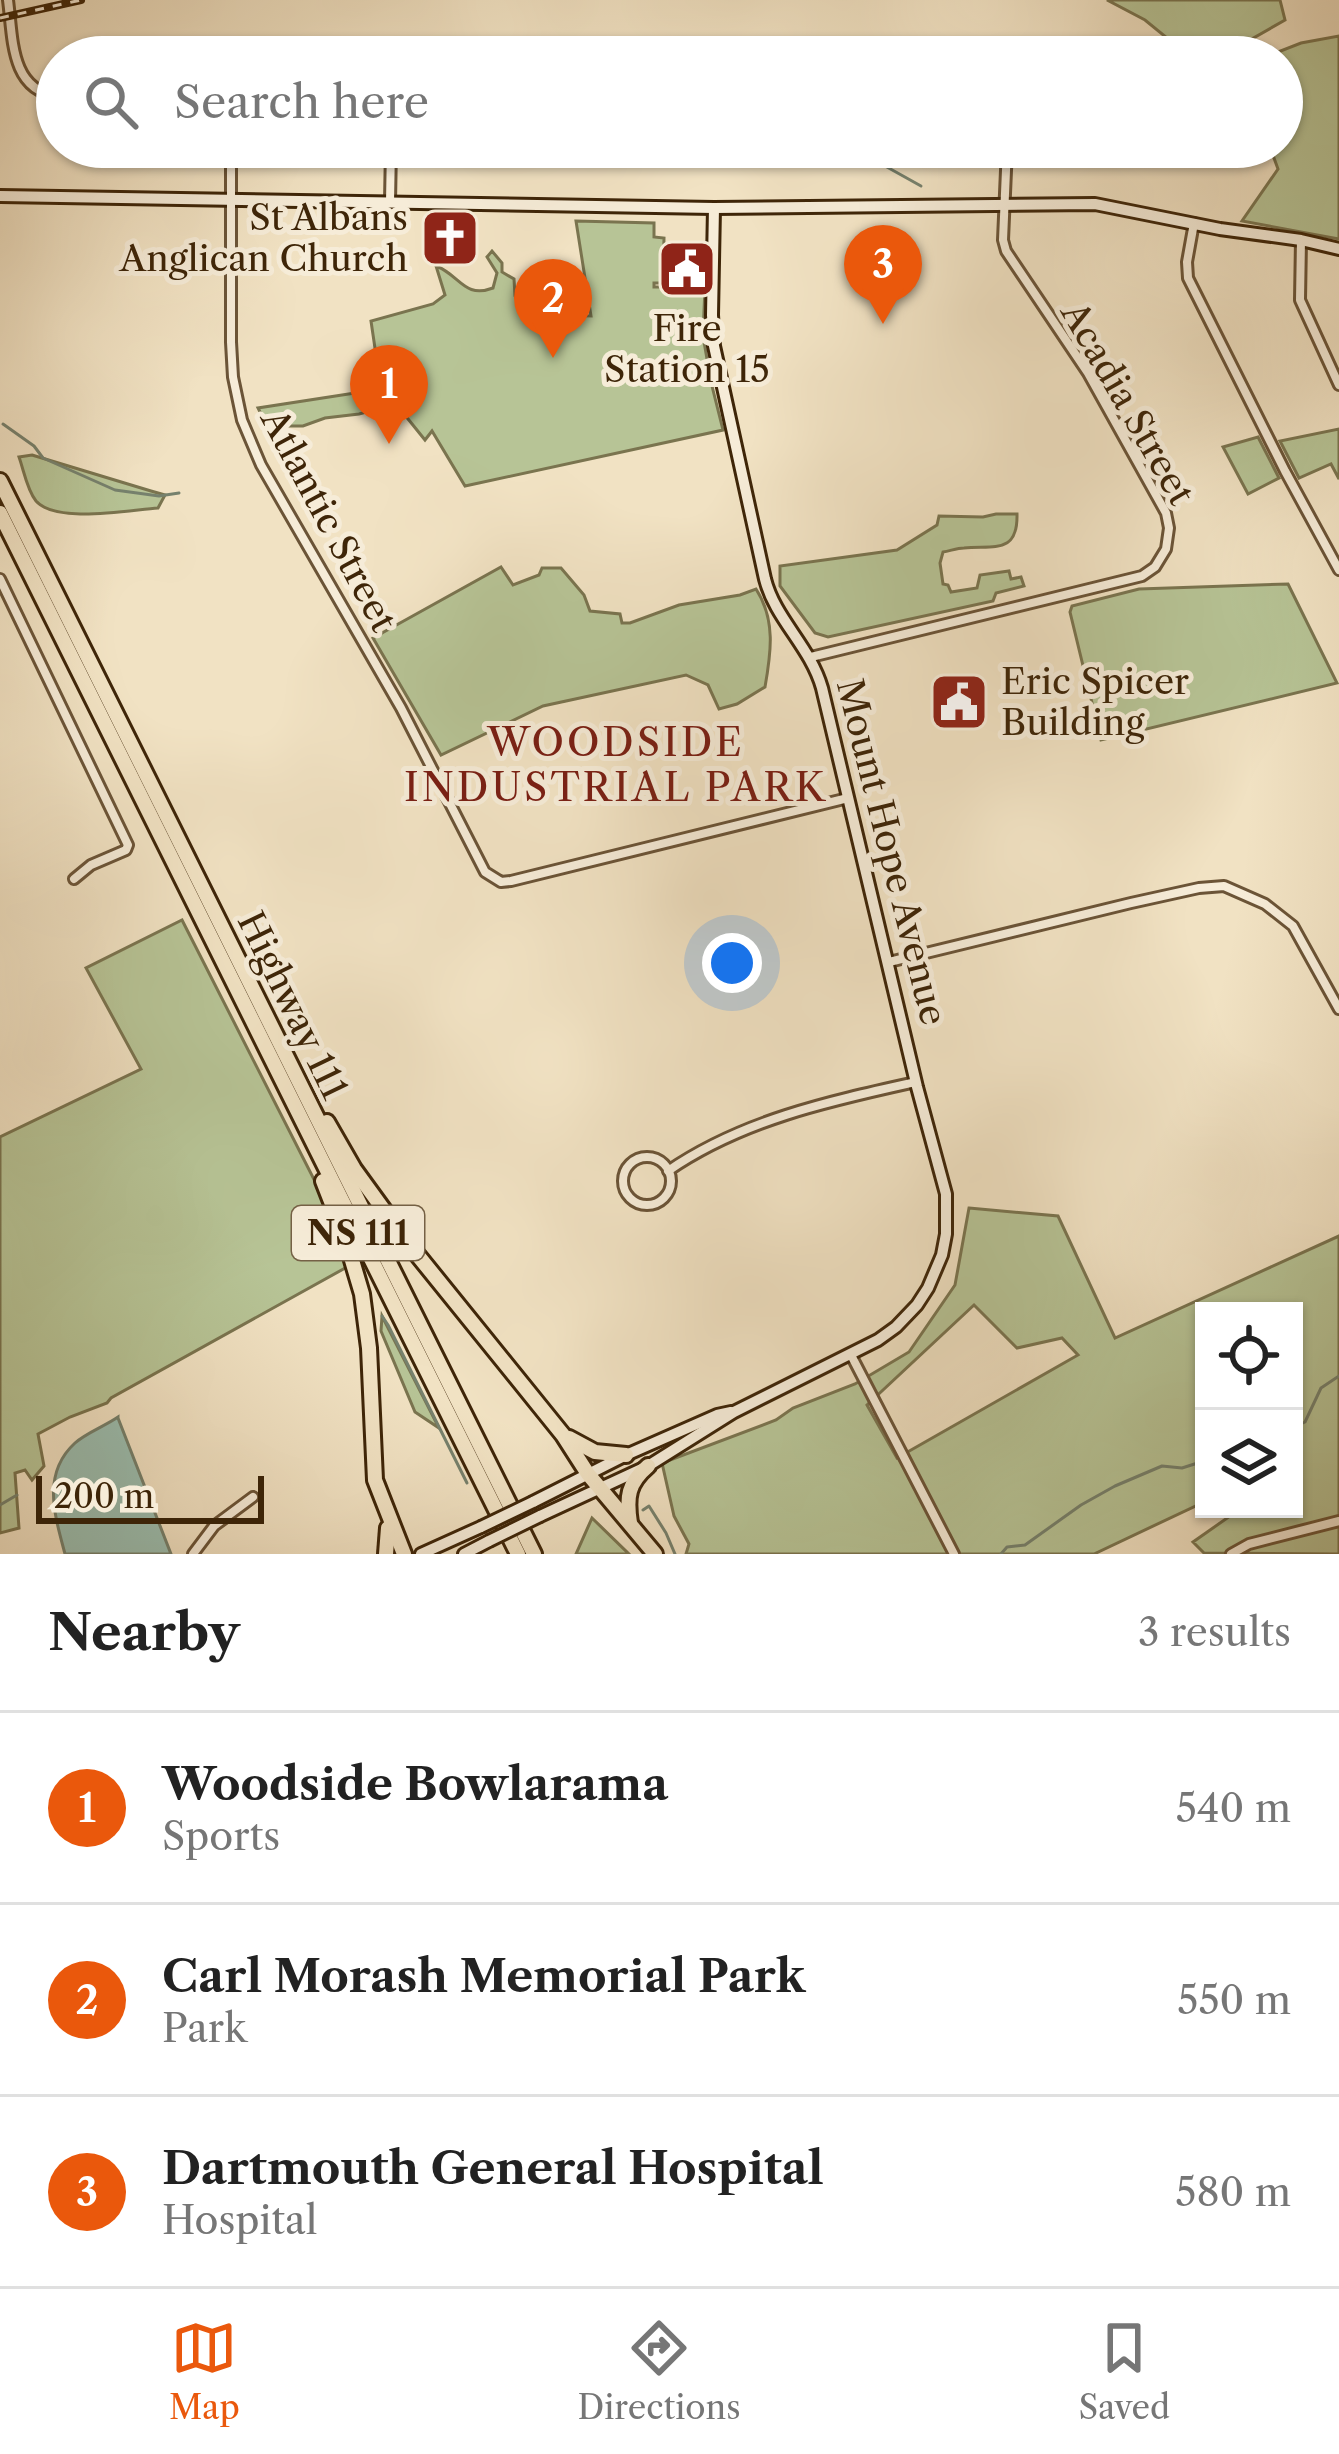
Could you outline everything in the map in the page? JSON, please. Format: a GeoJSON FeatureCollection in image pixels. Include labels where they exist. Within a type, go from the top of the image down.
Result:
{"type":"FeatureCollection","features":[{"type":"Feature","properties":{"kind":"highway","name":"Highway 111"},"geometry":{"type":"LineString","coordinates":[[0,481],[534,1554]]}},
{"type":"Feature","properties":{"kind":"highway","name":"Highway 111"},"geometry":{"type":"LineString","coordinates":[[0,513],[518,1554]]}},
{"type":"Feature","properties":{"kind":"highway"},"geometry":{"type":"LineString","coordinates":[[214,942],[316,1165],[352,1258],[368,1330],[374,1466],[389,1535],[386,1554]]}},
{"type":"Feature","properties":{"kind":"highway"},"geometry":{"type":"LineString","coordinates":[[267,1019],[375,1199],[655,1554]]}},
{"type":"Feature","properties":{"kind":"highway"},"geometry":{"type":"LineString","coordinates":[[563,1435],[595,1452],[626,1455]]}},
{"type":"Feature","properties":{"kind":"highway"},"geometry":{"type":"LineString","coordinates":[[630,1523],[628,1492],[648,1466]]}},
{"type":"Feature","properties":{"kind":"highway"},"geometry":{"type":"LineString","coordinates":[[383,1506],[404,1554]]}},
{"type":"Feature","properties":{"kind":"street"},"geometry":{"type":"LineString","coordinates":[[8,0],[18,64],[24,79],[36,90]]}},
{"type":"Feature","properties":{"kind":"street","name":"Atlantic Street"},"geometry":{"type":"LineString","coordinates":[[230,168],[233,377],[242,420],[268,479],[400,708],[490,877],[501,881],[849,798]]}},
{"type":"Feature","properties":{"kind":"street"},"geometry":{"type":"LineString","coordinates":[[390,202],[391,168]]}},
{"type":"Feature","properties":{"kind":"street","name":"Acadia Street"},"geometry":{"type":"LineString","coordinates":[[811,657],[1142,576],[1164,554],[1169,528],[1161,504],[1088,373],[1006,251],[1006,168]]}},
{"type":"Feature","properties":{"kind":"street"},"geometry":{"type":"LineString","coordinates":[[0,196],[714,208],[1095,204],[1339,250]]}},
{"type":"Feature","properties":{"kind":"street","name":"Mount Hope Avenue"},"geometry":{"type":"LineString","coordinates":[[464,1554],[648,1466],[734,1412],[896,1328],[928,1288],[942,1256],[946,1193],[822,688],[811,657],[768,589],[718,365],[712,315],[714,208]]}},
{"type":"Feature","properties":{"kind":"street"},"geometry":{"type":"LineString","coordinates":[[1194,224],[1188,278],[1339,570]]}},
{"type":"Feature","properties":{"kind":"street"},"geometry":{"type":"LineString","coordinates":[[1300,240],[1300,300],[1339,385]]}},
{"type":"Feature","properties":{"kind":"street"},"geometry":{"type":"LineString","coordinates":[[0,579],[128,845],[127,850],[74,878]]}},
{"type":"Feature","properties":{"kind":"street"},"geometry":{"type":"LineString","coordinates":[[889,962],[1199,887],[1224,886],[1265,904],[1293,926],[1339,1009]]}},
{"type":"Feature","properties":{"kind":"street"},"geometry":{"type":"LineString","coordinates":[[668,1171],[692,1154],[755,1125],[916,1082]]}},
{"type":"Feature","properties":{"kind":"street"},"geometry":{"type":"LineString","coordinates":[[651,1157],[668,1171],[670,1186],[659,1202],[642,1204],[628,1194],[624,1176],[633,1161],[651,1157]]}},
{"type":"Feature","properties":{"kind":"street"},"geometry":{"type":"LineString","coordinates":[[851,1355],[954,1554]]}},
{"type":"Feature","properties":{"kind":"street","name":"Mount Hope Avenue"},"geometry":{"type":"LineString","coordinates":[[421,1554],[626,1455],[717,1414],[734,1412]]}},
{"type":"Feature","properties":{"kind":"street"},"geometry":{"type":"LineString","coordinates":[[193,1554],[214,1526],[253,1497]]}},
{"type":"Feature","properties":{"kind":"street"},"geometry":{"type":"LineString","coordinates":[[1231,1554],[1249,1544],[1339,1522]]}},
{"type":"Feature","properties":{"kind":"green space"},"geometry":{"type":"Polygon","coordinates":[[[1107,0],[1280,0],[1285,20],[1257,36],[1165,36],[1107,0]]]}},
{"type":"Feature","properties":{"kind":"green space"},"geometry":{"type":"Polygon","coordinates":[[[1339,36],[1339,239],[1242,221],[1278,168],[1303,168],[1303,43],[1339,36]]]}},
{"type":"Feature","properties":{"kind":"green space"},"geometry":{"type":"Polygon","coordinates":[[[576,221],[654,223],[654,237],[664,238],[663,283],[654,283],[654,287],[705,287],[703,336],[723,430],[465,486],[432,431],[425,440],[396,404],[303,426],[267,426],[258,408],[381,389],[371,321],[433,304],[445,295],[436,266],[469,288],[483,291],[493,288],[497,273],[487,257],[492,251],[502,263],[502,272],[514,279],[520,307],[556,306],[562,315],[591,316],[576,221]]]}},
{"type":"Feature","properties":{"kind":"green space"},"geometry":{"type":"Polygon","coordinates":[[[1339,429],[1339,479],[1331,464],[1299,478],[1280,441],[1339,429]]]}},
{"type":"Feature","properties":{"kind":"green space"},"geometry":{"type":"Polygon","coordinates":[[[1258,437],[1279,478],[1248,494],[1223,447],[1258,437]]]}},
{"type":"Feature","properties":{"kind":"green space"},"geometry":{"type":"Polygon","coordinates":[[[32,455],[165,495],[158,508],[59,512],[33,497],[19,457],[32,455]]]}},
{"type":"Feature","properties":{"kind":"green space"},"geometry":{"type":"Polygon","coordinates":[[[1017,514],[1008,542],[943,552],[940,563],[943,584],[951,592],[977,588],[980,575],[1009,571],[1011,579],[1021,577],[1024,586],[996,593],[993,601],[828,637],[815,633],[780,586],[780,566],[897,550],[937,525],[939,516],[1017,514]]]}},
{"type":"Feature","properties":{"kind":"green space"},"geometry":{"type":"Polygon","coordinates":[[[501,567],[513,585],[539,575],[542,568],[561,568],[584,595],[590,611],[620,614],[622,623],[756,589],[769,625],[765,687],[719,709],[708,685],[686,675],[543,706],[441,755],[373,638],[501,567]]]}},
{"type":"Feature","properties":{"kind":"green space"},"geometry":{"type":"Polygon","coordinates":[[[1288,584],[1337,683],[1101,740],[1072,606],[1139,589],[1288,584]]]}},
{"type":"Feature","properties":{"kind":"green space"},"geometry":{"type":"Polygon","coordinates":[[[182,920],[356,1262],[107,1403],[38,1434],[44,1466],[32,1480],[25,1470],[15,1473],[19,1528],[0,1533],[0,1137],[141,1069],[86,968],[182,920]]]}},
{"type":"Feature","properties":{"kind":"green space"},"geometry":{"type":"Polygon","coordinates":[[[969,1208],[1058,1216],[1115,1338],[1339,1236],[1339,1554],[1204,1553],[1193,1542],[1227,1518],[1303,1518],[1303,1302],[1195,1302],[1195,1506],[1094,1554],[686,1554],[689,1544],[674,1516],[662,1463],[776,1420],[793,1408],[855,1384],[909,1352],[955,1285],[969,1208]],[[974,1305],[867,1405],[897,1458],[1078,1355],[1062,1338],[1017,1348],[974,1305]]]}},
{"type":"Feature","properties":{"kind":"green space"},"geometry":{"type":"Polygon","coordinates":[[[382,1316],[439,1428],[415,1412],[381,1331],[382,1316]]]}},
{"type":"Feature","properties":{"kind":"green space"},"geometry":{"type":"Polygon","coordinates":[[[592,1518],[629,1554],[576,1554],[592,1518]]]}},
{"type":"Feature","properties":{"kind":"shaded area"},"geometry":{"type":"Polygon","coordinates":[[[118,1417],[171,1554],[65,1554],[54,1496],[58,1468],[75,1443],[118,1417]]]}},
{"type":"Feature","properties":{"kind":"waterway"},"geometry":{"type":"LineString","coordinates":[[889,168],[921,186]]}},
{"type":"Feature","properties":{"kind":"waterway"},"geometry":{"type":"LineString","coordinates":[[3,424],[43,458],[115,490],[159,496],[179,493]]}},
{"type":"Feature","properties":{"kind":"waterway"},"geometry":{"type":"LineString","coordinates":[[382,1316],[467,1483]]}},
{"type":"Feature","properties":{"kind":"waterway"},"geometry":{"type":"LineString","coordinates":[[1303,1423],[1321,1388],[1339,1376]]}},
{"type":"Feature","properties":{"kind":"waterway"},"geometry":{"type":"LineString","coordinates":[[1001,1554],[1007,1547],[1025,1545],[1115,1486],[1162,1466],[1195,1464]]}},
{"type":"Feature","properties":{"kind":"waterway"},"geometry":{"type":"LineString","coordinates":[[0,1505],[17,1495]]}},
{"type":"Feature","properties":{"kind":"waterway"},"geometry":{"type":"LineString","coordinates":[[643,1510],[649,1506],[675,1554]]}},
{"type":"Feature","properties":{"kind":"railway"},"geometry":{"type":"LineString","coordinates":[[0,18],[81,0]]}},
{"type":"Feature","properties":{"kind":"place","name":"St Albans Anglican Church"},"geometry":{"type":"Point","coordinates":[450,238]}},
{"type":"Feature","properties":{"kind":"place","name":"Fire Station 15"},"geometry":{"type":"Point","coordinates":[687,269]}},
{"type":"Feature","properties":{"kind":"place","name":"Dartmouth General Hospital"},"geometry":{"type":"Point","coordinates":[883,324]}},
{"type":"Feature","properties":{"kind":"place","name":"Carl Morash Memorial Park"},"geometry":{"type":"Point","coordinates":[553,358]}},
{"type":"Feature","properties":{"kind":"place","name":"Woodside Bowlarama"},"geometry":{"type":"Point","coordinates":[389,444]}},
{"type":"Feature","properties":{"kind":"place","name":"Eric Spicer Building"},"geometry":{"type":"Point","coordinates":[959,702]}},
{"type":"Feature","properties":{"kind":"district","name":"WOODSIDE INDUSTRIAL PARK"},"geometry":{"type":"Point","coordinates":[616,764]}}]}
